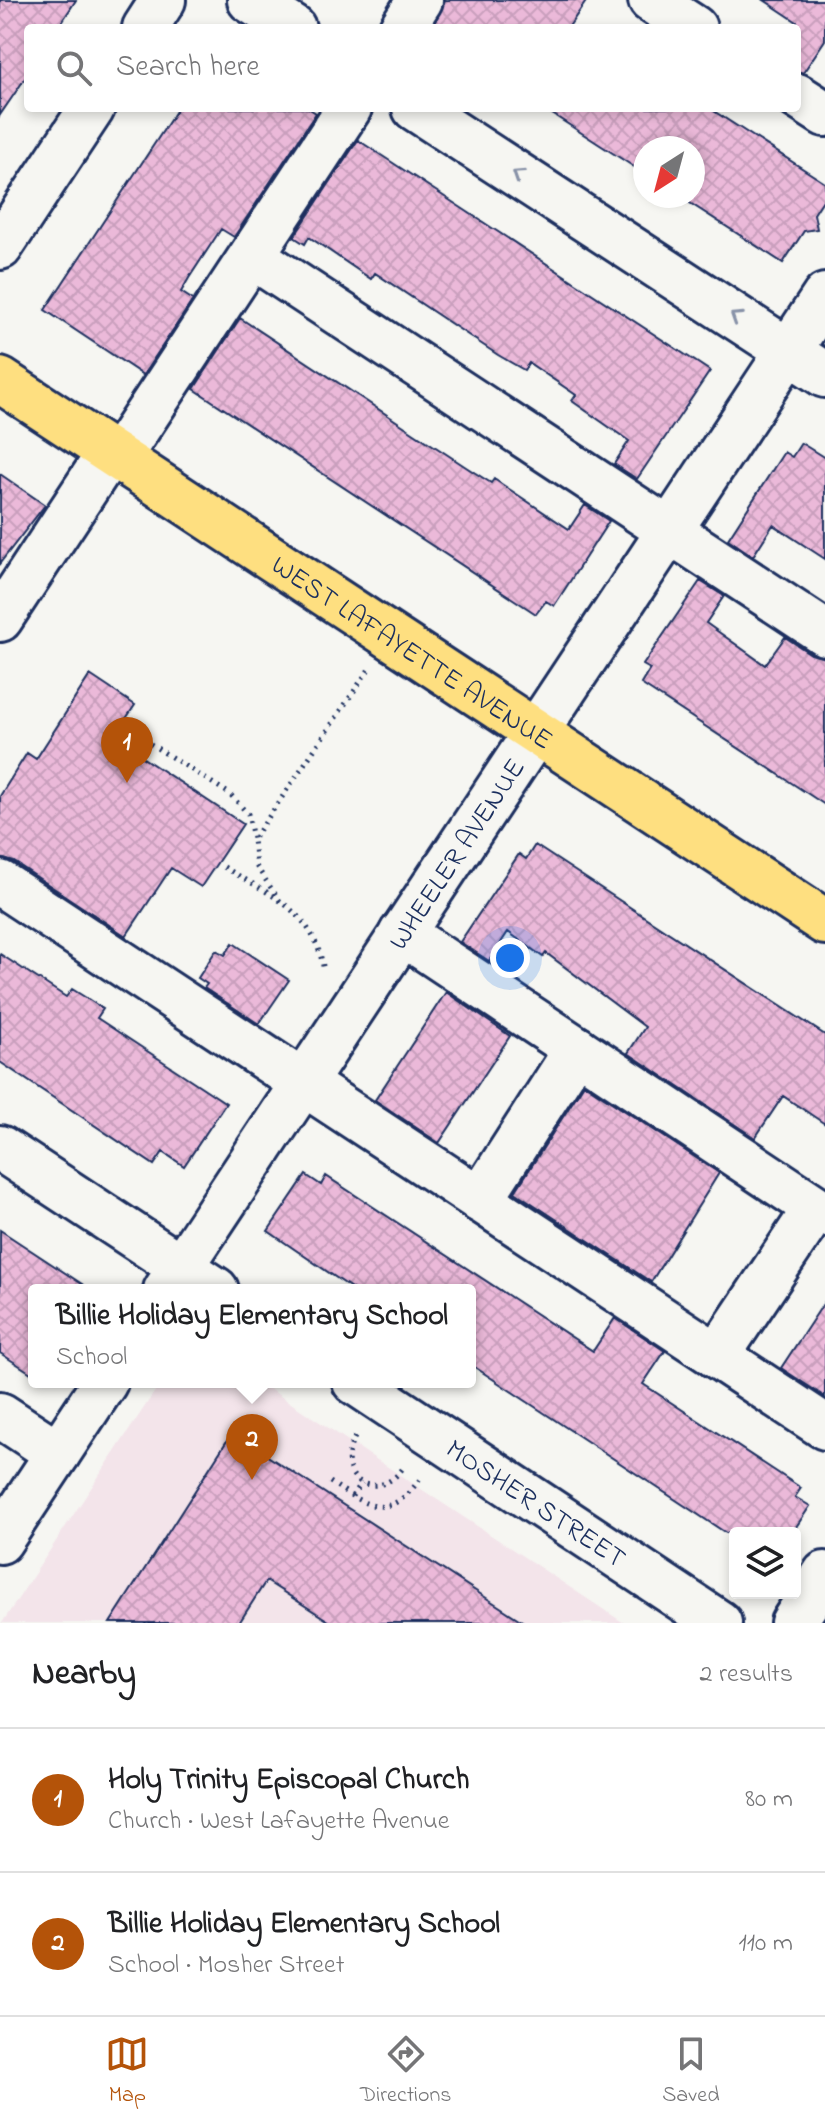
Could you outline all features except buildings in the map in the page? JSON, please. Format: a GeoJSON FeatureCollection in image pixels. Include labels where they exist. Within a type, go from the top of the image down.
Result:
{"type":"FeatureCollection","features":[{"type":"Feature","properties":{"kind":"main road","name":"WEST LAFAYETTE AVENUE"},"geometry":{"type":"LineString","coordinates":[[0,380],[825,922]]}},
{"type":"Feature","properties":{"kind":"street"},"geometry":{"type":"LineString","coordinates":[[148,24],[163,0]]}},
{"type":"Feature","properties":{"kind":"street"},"geometry":{"type":"LineString","coordinates":[[250,0],[287,24]]}},
{"type":"Feature","properties":{"kind":"street"},"geometry":{"type":"LineString","coordinates":[[405,24],[420,0]]}},
{"type":"Feature","properties":{"kind":"street"},"geometry":{"type":"LineString","coordinates":[[651,0],[688,24]]}},
{"type":"Feature","properties":{"kind":"street"},"geometry":{"type":"LineString","coordinates":[[801,99],[825,114]]}},
{"type":"Feature","properties":{"kind":"street"},"geometry":{"type":"LineString","coordinates":[[0,247],[89,112]]}},
{"type":"Feature","properties":{"kind":"street"},"geometry":{"type":"LineString","coordinates":[[0,619],[252,256],[346,112]]}},
{"type":"Feature","properties":{"kind":"street"},"geometry":{"type":"LineString","coordinates":[[421,112],[825,375]]}},
{"type":"Feature","properties":{"kind":"street"},"geometry":{"type":"LineString","coordinates":[[252,256],[825,633]]}},
{"type":"Feature","properties":{"kind":"street","name":"WHEELER AVENUE"},"geometry":{"type":"LineString","coordinates":[[188,1282],[303,1083],[825,296]]}},
{"type":"Feature","properties":{"kind":"street"},"geometry":{"type":"LineString","coordinates":[[0,883],[825,1427]]}},
{"type":"Feature","properties":{"kind":"street"},"geometry":{"type":"LineString","coordinates":[[402,933],[820,1211],[717,1356]]}},
{"type":"Feature","properties":{"kind":"street"},"geometry":{"type":"LineString","coordinates":[[480,1200],[577,1049]]}},
{"type":"Feature","properties":{"kind":"street"},"geometry":{"type":"LineString","coordinates":[[0,1148],[188,1282]]}},
{"type":"Feature","properties":{"kind":"street"},"geometry":{"type":"LineString","coordinates":[[0,1541],[101,1388]]}},
{"type":"Feature","properties":{"kind":"street","name":"MOSHER STREET"},"geometry":{"type":"LineString","coordinates":[[364,1388],[719,1623]]}},
{"type":"Feature","properties":{"kind":"street"},"geometry":{"type":"LineString","coordinates":[[0,1415],[58,1453]]}},
{"type":"Feature","properties":{"kind":"street"},"geometry":{"type":"LineString","coordinates":[[793,1623],[825,1574]]}},
{"type":"Feature","properties":{"kind":"path"},"geometry":{"type":"LineString","coordinates":[[253,840],[374,661]]}},
{"type":"Feature","properties":{"kind":"path"},"geometry":{"type":"LineString","coordinates":[[119,736],[125,728],[230,794],[248,814],[256,866],[280,901]]}},
{"type":"Feature","properties":{"kind":"path"},"geometry":{"type":"LineString","coordinates":[[224,867],[280,901],[310,928],[318,940],[324,972]]}},
{"type":"Feature","properties":{"kind":"path"},"geometry":{"type":"LineString","coordinates":[[355,1437],[348,1451],[347,1464],[353,1477],[362,1483],[382,1485],[397,1476],[403,1468]]}},
{"type":"Feature","properties":{"kind":"path"},"geometry":{"type":"LineString","coordinates":[[330,1482],[364,1505],[381,1507],[406,1497],[420,1479]]}},
{"type":"Feature","properties":{"kind":"path"},"geometry":{"type":"LineString","coordinates":[[352,1496],[362,1483]]}},
{"type":"Feature","properties":{"kind":"shaded area"},"geometry":{"type":"Polygon","coordinates":[[[157,1388],[268,1388],[624,1623],[2,1623],[157,1388]]]}},
{"type":"Feature","properties":{"kind":"place","name":"Holy Trinity Episcopal Church"},"geometry":{"type":"Point","coordinates":[127,783]}},
{"type":"Feature","properties":{"kind":"place","name":"Billie Holiday Elementary School"},"geometry":{"type":"Point","coordinates":[252,1480]}}]}
